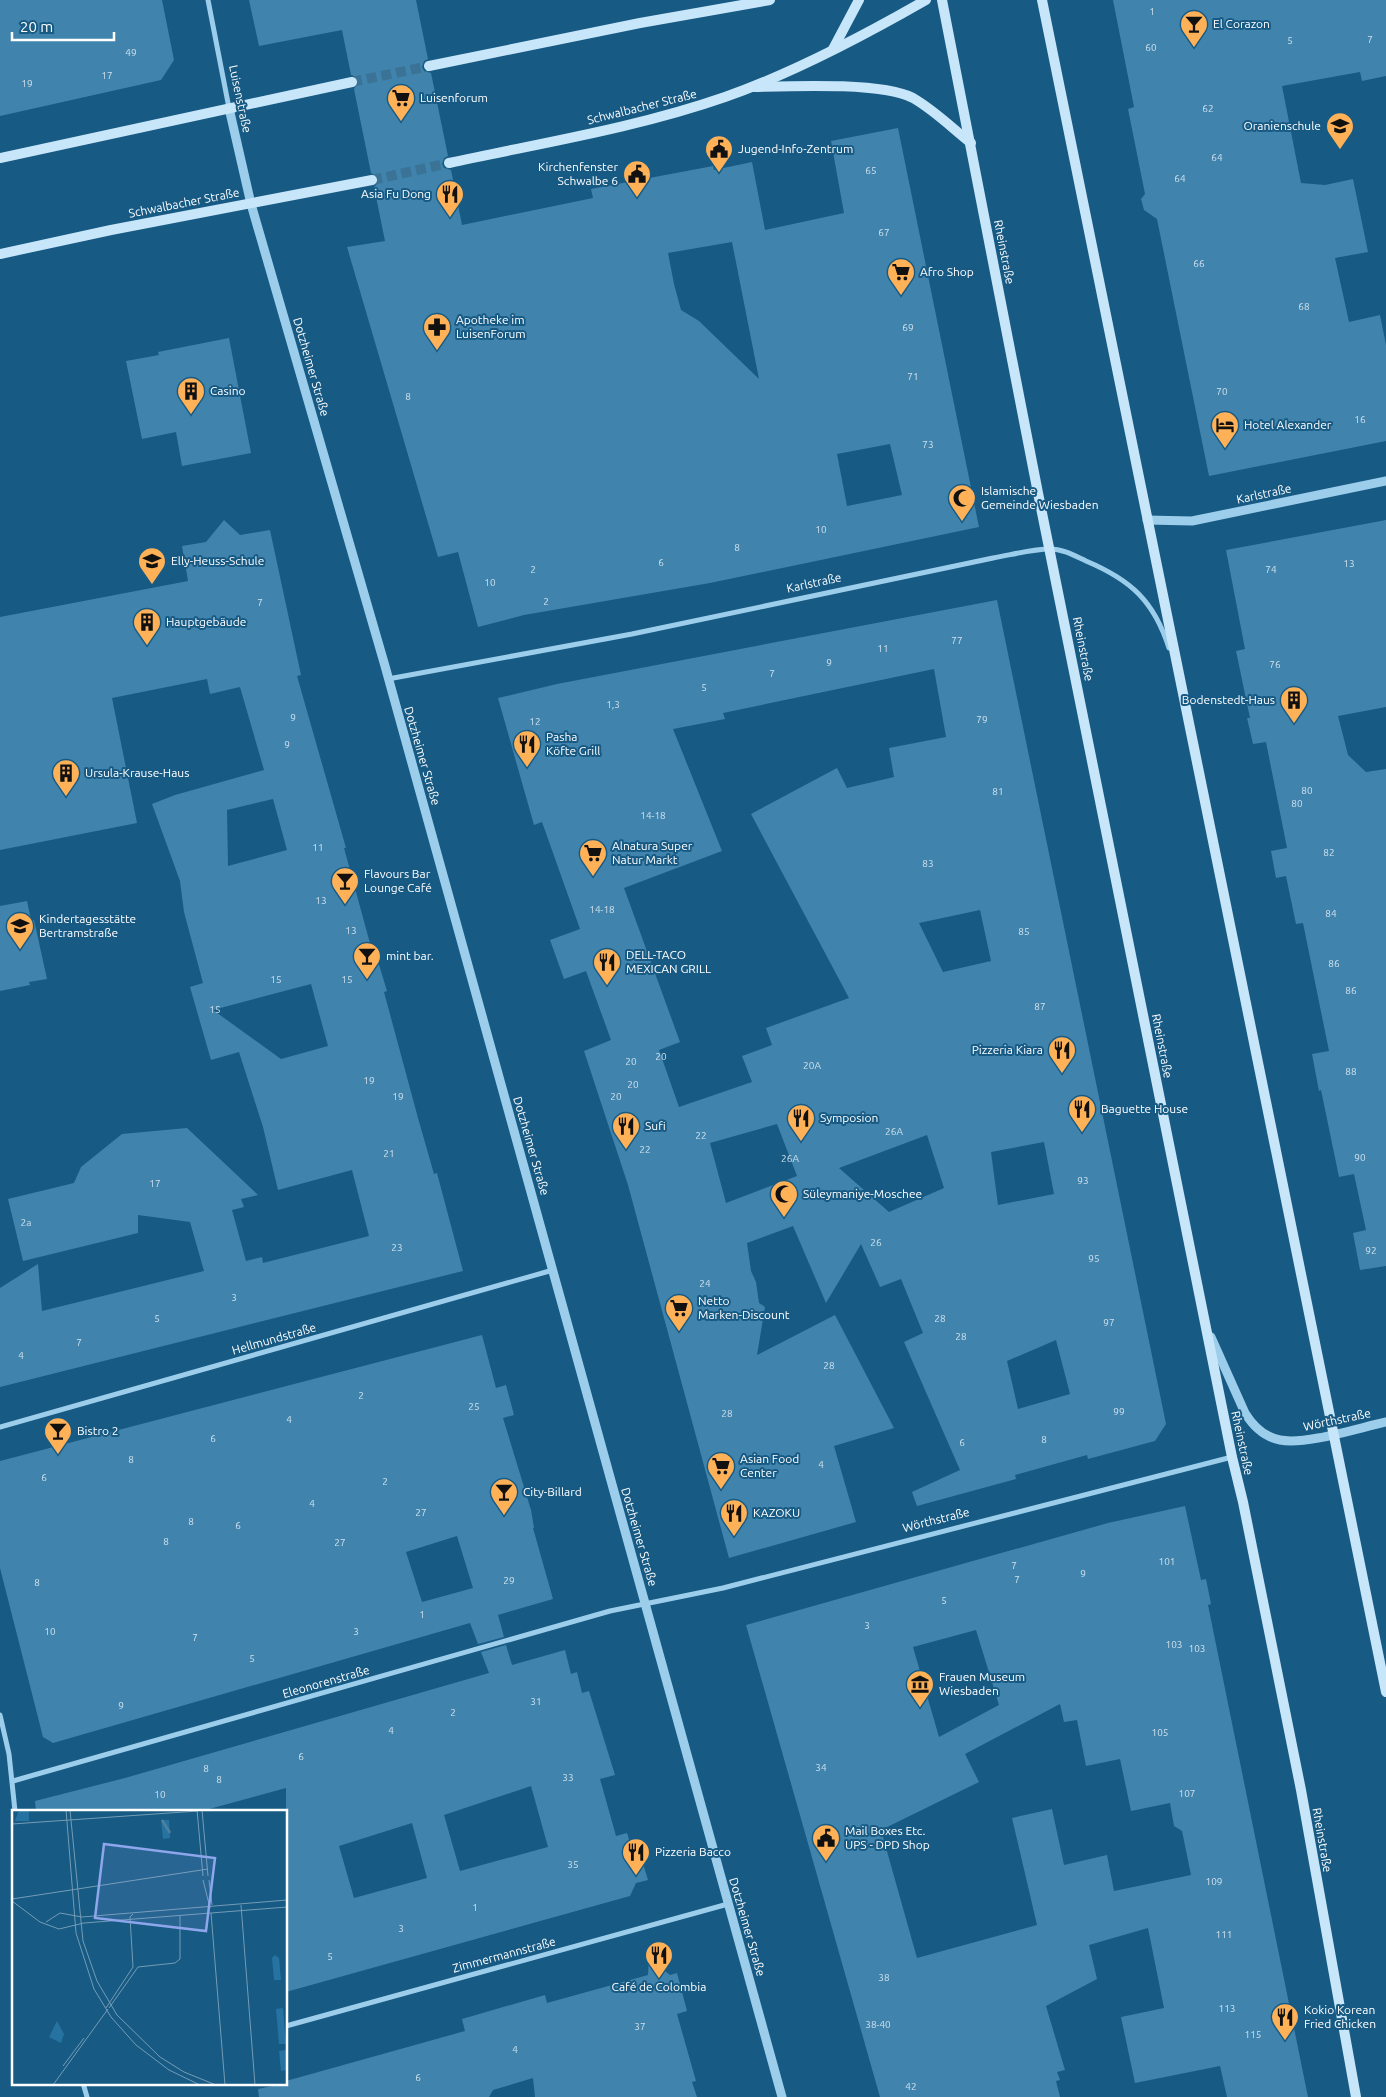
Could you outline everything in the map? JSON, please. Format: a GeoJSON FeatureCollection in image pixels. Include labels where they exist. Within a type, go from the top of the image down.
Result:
{"type":"FeatureCollection","features":[{"type":"Feature","properties":{"kind":"main road"},"geometry":{"type":"LineString","coordinates":[[429,66],[640,23],[770,0]]}},
{"type":"Feature","properties":{"kind":"main road"},"geometry":{"type":"LineString","coordinates":[[833,49],[859,0]]}},
{"type":"Feature","properties":{"kind":"main road","name":"Schwalbacher Straße"},"geometry":{"type":"LineString","coordinates":[[449,163],[609,129],[694,107],[752,87],[833,49],[926,0]]}},
{"type":"Feature","properties":{"kind":"main road","name":"Rheinstraße"},"geometry":{"type":"LineString","coordinates":[[942,0],[1232,1457],[1243,1502],[1301,1790],[1356,2097]]}},
{"type":"Feature","properties":{"kind":"main road"},"geometry":{"type":"LineString","coordinates":[[1042,0],[1386,1692]]}},
{"type":"Feature","properties":{"kind":"main road"},"geometry":{"type":"LineString","coordinates":[[0,158],[352,82]]}},
{"type":"Feature","properties":{"kind":"main road"},"geometry":{"type":"LineString","coordinates":[[752,87],[816,86],[869,89],[911,97],[970,143]]}},
{"type":"Feature","properties":{"kind":"main road","name":"Schwalbacher Straße"},"geometry":{"type":"LineString","coordinates":[[0,254],[111,230],[372,180]]}},
{"type":"Feature","properties":{"kind":"street","name":"Luisenstraße"},"geometry":{"type":"LineString","coordinates":[[208,0],[229,108],[251,204]]}},
{"type":"Feature","properties":{"kind":"street","name":"Dotzheimer Straße"},"geometry":{"type":"LineString","coordinates":[[251,204],[388,679],[782,2097]]}},
{"type":"Feature","properties":{"kind":"street","name":"Karlstraße"},"geometry":{"type":"LineString","coordinates":[[1147,520],[1192,522],[1386,481]]}},
{"type":"Feature","properties":{"kind":"street","name":"Karlstraße"},"geometry":{"type":"LineString","coordinates":[[388,679],[597,639],[993,558],[1050,549],[1063,551],[1114,572],[1137,590],[1162,625],[1180,682]]}},
{"type":"Feature","properties":{"kind":"street","name":"Hellmundstraße"},"geometry":{"type":"LineString","coordinates":[[0,1427],[553,1270]]}},
{"type":"Feature","properties":{"kind":"street","name":"Wörthstraße"},"geometry":{"type":"LineString","coordinates":[[1207,1330],[1245,1413],[1259,1431],[1280,1440],[1291,1441],[1386,1422]]}},
{"type":"Feature","properties":{"kind":"street","name":"Wörthstraße"},"geometry":{"type":"LineString","coordinates":[[645,1603],[724,1588],[1232,1457]]}},
{"type":"Feature","properties":{"kind":"street","name":"Eleonorenstraße"},"geometry":{"type":"LineString","coordinates":[[13,1781],[610,1611],[645,1603]]}},
{"type":"Feature","properties":{"kind":"street"},"geometry":{"type":"LineString","coordinates":[[0,1715],[13,1781],[15,1810]]}},
{"type":"Feature","properties":{"kind":"street","name":"Zimmermannstraße"},"geometry":{"type":"LineString","coordinates":[[288,2025],[728,1904]]}},
{"type":"Feature","properties":{"kind":"street"},"geometry":{"type":"LineString","coordinates":[[83,2084],[87,2097]]}},
{"type":"Feature","properties":{"kind":"building"},"geometry":{"type":"Polygon","coordinates":[[[0,0],[162,0],[174,60],[161,80],[0,116],[0,0]]]}},
{"type":"Feature","properties":{"kind":"building"},"geometry":{"type":"Polygon","coordinates":[[[249,0],[416,0],[428,59],[424,61],[422,67],[424,71],[431,73],[448,156],[444,158],[442,164],[444,168],[451,170],[462,225],[593,198],[591,189],[713,166],[714,170],[752,162],[765,230],[844,213],[831,141],[898,128],[979,527],[710,583],[524,615],[478,627],[458,552],[438,557],[347,247],[385,241],[374,187],[378,183],[379,178],[371,173],[354,89],[359,81],[357,77],[351,75],[342,30],[259,46],[249,0]],[[732,242],[668,253],[674,284],[681,310],[699,321],[759,379],[732,242]],[[890,444],[837,454],[847,506],[902,495],[890,444]]]}},
{"type":"Feature","properties":{"kind":"building"},"geometry":{"type":"Polygon","coordinates":[[[1113,0],[1386,0],[1386,76],[1362,81],[1360,72],[1282,86],[1301,183],[1325,185],[1353,179],[1368,252],[1335,258],[1349,322],[1380,315],[1386,345],[1386,441],[1209,476],[1157,219],[1144,210],[1141,199],[1145,194],[1128,109],[1134,107],[1113,0]]]}},
{"type":"Feature","properties":{"kind":"building","name":"Casino"},"geometry":{"type":"Polygon","coordinates":[[[229,338],[251,453],[182,466],[176,432],[142,439],[126,361],[159,355],[158,352],[229,338]]]}},
{"type":"Feature","properties":{"kind":"building"},"geometry":{"type":"Polygon","coordinates":[[[224,520],[240,535],[270,530],[301,675],[297,676],[346,848],[344,848],[374,958],[377,958],[387,991],[384,992],[418,1118],[434,1174],[437,1173],[463,1271],[0,1387],[0,1288],[38,1264],[42,1311],[204,1271],[190,1222],[138,1215],[138,1233],[23,1261],[8,1199],[74,1183],[81,1167],[122,1134],[187,1128],[258,1195],[241,1199],[244,1207],[232,1210],[246,1261],[262,1257],[263,1263],[369,1236],[352,1170],[278,1190],[263,1127],[239,1052],[211,1060],[190,987],[203,983],[184,912],[180,881],[152,804],[175,795],[264,770],[240,687],[210,694],[207,679],[112,698],[137,823],[0,850],[0,617],[188,581],[182,546],[206,542],[224,520]],[[273,799],[227,810],[228,866],[287,850],[273,799]],[[311,984],[213,1010],[281,1059],[328,1046],[311,984]]]}},
{"type":"Feature","properties":{"kind":"building"},"geometry":{"type":"Polygon","coordinates":[[[1386,520],[1386,707],[1338,716],[1348,755],[1366,772],[1386,769],[1386,1266],[1360,1270],[1353,1233],[1366,1230],[1354,1174],[1339,1177],[1321,1090],[1319,1091],[1312,1054],[1329,1051],[1303,923],[1296,924],[1286,876],[1276,878],[1271,851],[1287,848],[1266,742],[1253,744],[1247,718],[1250,718],[1236,651],[1245,649],[1226,550],[1386,520]]]}},
{"type":"Feature","properties":{"kind":"building"},"geometry":{"type":"Polygon","coordinates":[[[997,600],[1166,1424],[1155,1441],[1088,1459],[1087,1455],[1015,1475],[1016,1479],[917,1506],[912,1492],[960,1470],[904,1342],[923,1333],[901,1279],[880,1287],[861,1244],[826,1303],[793,1226],[747,1243],[751,1271],[756,1282],[759,1303],[765,1307],[757,1355],[835,1315],[894,1428],[834,1446],[856,1522],[729,1558],[628,1185],[584,1051],[611,1040],[586,971],[564,979],[550,940],[580,929],[542,822],[534,825],[498,698],[557,684],[997,600]],[[934,669],[723,713],[725,719],[673,729],[722,851],[624,888],[680,1042],[659,1050],[679,1107],[752,1082],[742,1056],[772,1045],[766,1028],[849,998],[751,814],[837,768],[847,788],[894,777],[889,748],[946,737],[934,669]],[[980,910],[919,923],[943,972],[991,961],[980,910]],[[777,1124],[710,1143],[726,1203],[797,1176],[777,1124]],[[927,1135],[839,1168],[889,1212],[944,1188],[927,1135]],[[1044,1142],[991,1152],[998,1205],[1054,1194],[1044,1142]],[[1056,1340],[1007,1361],[1018,1409],[1070,1394],[1056,1340]]]}},
{"type":"Feature","properties":{"kind":"building","name":"Kindertagesstätte Bertramstraße"},"geometry":{"type":"Polygon","coordinates":[[[27,901],[31,920],[34,920],[47,979],[29,982],[30,985],[0,991],[0,906],[27,901]]]}},
{"type":"Feature","properties":{"kind":"building"},"geometry":{"type":"Polygon","coordinates":[[[482,1335],[496,1388],[506,1385],[514,1415],[503,1418],[531,1510],[533,1528],[553,1599],[498,1615],[504,1637],[478,1644],[470,1623],[53,1743],[43,1737],[0,1568],[0,1461],[482,1335]],[[457,1536],[406,1552],[422,1602],[473,1588],[457,1536]]]}},
{"type":"Feature","properties":{"kind":"building"},"geometry":{"type":"Polygon","coordinates":[[[1185,1506],[1201,1580],[1206,1579],[1211,1604],[1208,1605],[1308,2097],[1227,2097],[1220,2066],[1135,2083],[1121,2017],[1164,2008],[1148,1928],[1089,1945],[1097,1979],[1046,2006],[1065,2070],[1057,2072],[1060,2080],[1056,2081],[1060,2097],[880,2097],[746,1625],[1108,1523],[1185,1506]],[[976,1630],[913,1647],[939,1737],[999,1705],[976,1630]],[[1060,1704],[965,1754],[979,1782],[881,1830],[917,1958],[1037,1925],[1012,1818],[1052,1809],[1064,1865],[1107,1855],[1114,1891],[1191,1875],[1182,1831],[1174,1826],[1170,1803],[1131,1811],[1120,1759],[1086,1766],[1077,1720],[1064,1722],[1060,1704]]]}},
{"type":"Feature","properties":{"kind":"building"},"geometry":{"type":"Polygon","coordinates":[[[506,1645],[512,1665],[565,1650],[571,1674],[577,1672],[582,1693],[589,1691],[615,1775],[600,1779],[616,1836],[627,1833],[632,1849],[638,1847],[648,1880],[636,1883],[630,1896],[288,1991],[288,1810],[286,1810],[286,1788],[206,1810],[36,1810],[35,1801],[125,1778],[489,1673],[481,1652],[506,1645]],[[531,1786],[444,1815],[460,1871],[548,1847],[531,1786]],[[412,1823],[339,1846],[354,1898],[427,1878],[412,1823]]]}},
{"type":"Feature","properties":{"kind":"building"},"geometry":{"type":"Polygon","coordinates":[[[649,1958],[670,1975],[677,1973],[687,2011],[677,2014],[696,2081],[692,2082],[697,2097],[535,2097],[533,2078],[493,2090],[489,2097],[259,2097],[258,2089],[288,2084],[288,2080],[465,2031],[462,2019],[545,1995],[547,2003],[648,1975],[649,1958]]]}},
{"type":"Feature","properties":{"kind":"tunnel"},"geometry":{"type":"LineString","coordinates":[[352,82],[429,66]]}},
{"type":"Feature","properties":{"kind":"tunnel"},"geometry":{"type":"LineString","coordinates":[[372,180],[449,163]]}},
{"type":"Feature","properties":{"kind":"place","name":"El Corazon"},"geometry":{"type":"Point","coordinates":[1194,48]}},
{"type":"Feature","properties":{"kind":"place","name":"Luisenforum"},"geometry":{"type":"Point","coordinates":[401,122]}},
{"type":"Feature","properties":{"kind":"place","name":"Oranienschule"},"geometry":{"type":"Point","coordinates":[1340,150]}},
{"type":"Feature","properties":{"kind":"place","name":"Jugend-Info-Zentrum"},"geometry":{"type":"Point","coordinates":[719,173]}},
{"type":"Feature","properties":{"kind":"place","name":"Kirchenfenster Schwalbe 6"},"geometry":{"type":"Point","coordinates":[637,198]}},
{"type":"Feature","properties":{"kind":"place","name":"Asia Fu Dong"},"geometry":{"type":"Point","coordinates":[450,218]}},
{"type":"Feature","properties":{"kind":"place","name":"Afro Shop"},"geometry":{"type":"Point","coordinates":[901,296]}},
{"type":"Feature","properties":{"kind":"place","name":"Apotheke im LuisenForum"},"geometry":{"type":"Point","coordinates":[437,351]}},
{"type":"Feature","properties":{"kind":"place","name":"Casino"},"geometry":{"type":"Point","coordinates":[191,415]}},
{"type":"Feature","properties":{"kind":"place","name":"Hotel Alexander"},"geometry":{"type":"Point","coordinates":[1225,449]}},
{"type":"Feature","properties":{"kind":"place","name":"Islamische Gemeinde Wiesbaden"},"geometry":{"type":"Point","coordinates":[962,522]}},
{"type":"Feature","properties":{"kind":"place","name":"Elly-Heuss-Schule"},"geometry":{"type":"Point","coordinates":[152,585]}},
{"type":"Feature","properties":{"kind":"place","name":"Hauptgebäude"},"geometry":{"type":"Point","coordinates":[147,646]}},
{"type":"Feature","properties":{"kind":"place","name":"Bodenstedt-Haus"},"geometry":{"type":"Point","coordinates":[1294,724]}},
{"type":"Feature","properties":{"kind":"place","name":"Pasha Köfte Grill"},"geometry":{"type":"Point","coordinates":[527,768]}},
{"type":"Feature","properties":{"kind":"place","name":"Ursula-Krause-Haus"},"geometry":{"type":"Point","coordinates":[66,797]}},
{"type":"Feature","properties":{"kind":"place","name":"Alnatura Super Natur Markt"},"geometry":{"type":"Point","coordinates":[593,877]}},
{"type":"Feature","properties":{"kind":"place","name":"Flavours Bar Lounge Café"},"geometry":{"type":"Point","coordinates":[345,905]}},
{"type":"Feature","properties":{"kind":"place","name":"Kindertagesstätte Bertramstraße"},"geometry":{"type":"Point","coordinates":[20,950]}},
{"type":"Feature","properties":{"kind":"place","name":"mint bar."},"geometry":{"type":"Point","coordinates":[367,980]}},
{"type":"Feature","properties":{"kind":"place","name":"DELL-TACO MEXICAN GRILL"},"geometry":{"type":"Point","coordinates":[607,986]}},
{"type":"Feature","properties":{"kind":"place","name":"Pizzeria Kiara"},"geometry":{"type":"Point","coordinates":[1062,1074]}},
{"type":"Feature","properties":{"kind":"place","name":"Baguette House"},"geometry":{"type":"Point","coordinates":[1082,1133]}},
{"type":"Feature","properties":{"kind":"place","name":"Symposion"},"geometry":{"type":"Point","coordinates":[801,1142]}},
{"type":"Feature","properties":{"kind":"place","name":"Sufi"},"geometry":{"type":"Point","coordinates":[626,1150]}},
{"type":"Feature","properties":{"kind":"place","name":"Süleymaniye-Moschee"},"geometry":{"type":"Point","coordinates":[784,1218]}},
{"type":"Feature","properties":{"kind":"place","name":"Netto Marken-Discount"},"geometry":{"type":"Point","coordinates":[679,1332]}},
{"type":"Feature","properties":{"kind":"place","name":"Bistro 2"},"geometry":{"type":"Point","coordinates":[58,1455]}},
{"type":"Feature","properties":{"kind":"place","name":"Asian Food Center"},"geometry":{"type":"Point","coordinates":[721,1490]}},
{"type":"Feature","properties":{"kind":"place","name":"City-Billard"},"geometry":{"type":"Point","coordinates":[504,1516]}},
{"type":"Feature","properties":{"kind":"place","name":"KAZOKU"},"geometry":{"type":"Point","coordinates":[734,1537]}},
{"type":"Feature","properties":{"kind":"place","name":"Frauen Museum Wiesbaden"},"geometry":{"type":"Point","coordinates":[920,1708]}},
{"type":"Feature","properties":{"kind":"place","name":"Mail Boxes Etc. UPS - DPD Shop"},"geometry":{"type":"Point","coordinates":[826,1862]}},
{"type":"Feature","properties":{"kind":"place","name":"Pizzeria Bacco"},"geometry":{"type":"Point","coordinates":[636,1876]}},
{"type":"Feature","properties":{"kind":"place","name":"Café de Colombia"},"geometry":{"type":"Point","coordinates":[659,1979]}},
{"type":"Feature","properties":{"kind":"place","name":"Kokio Korean Fried Chicken"},"geometry":{"type":"Point","coordinates":[1285,2041]}}]}
